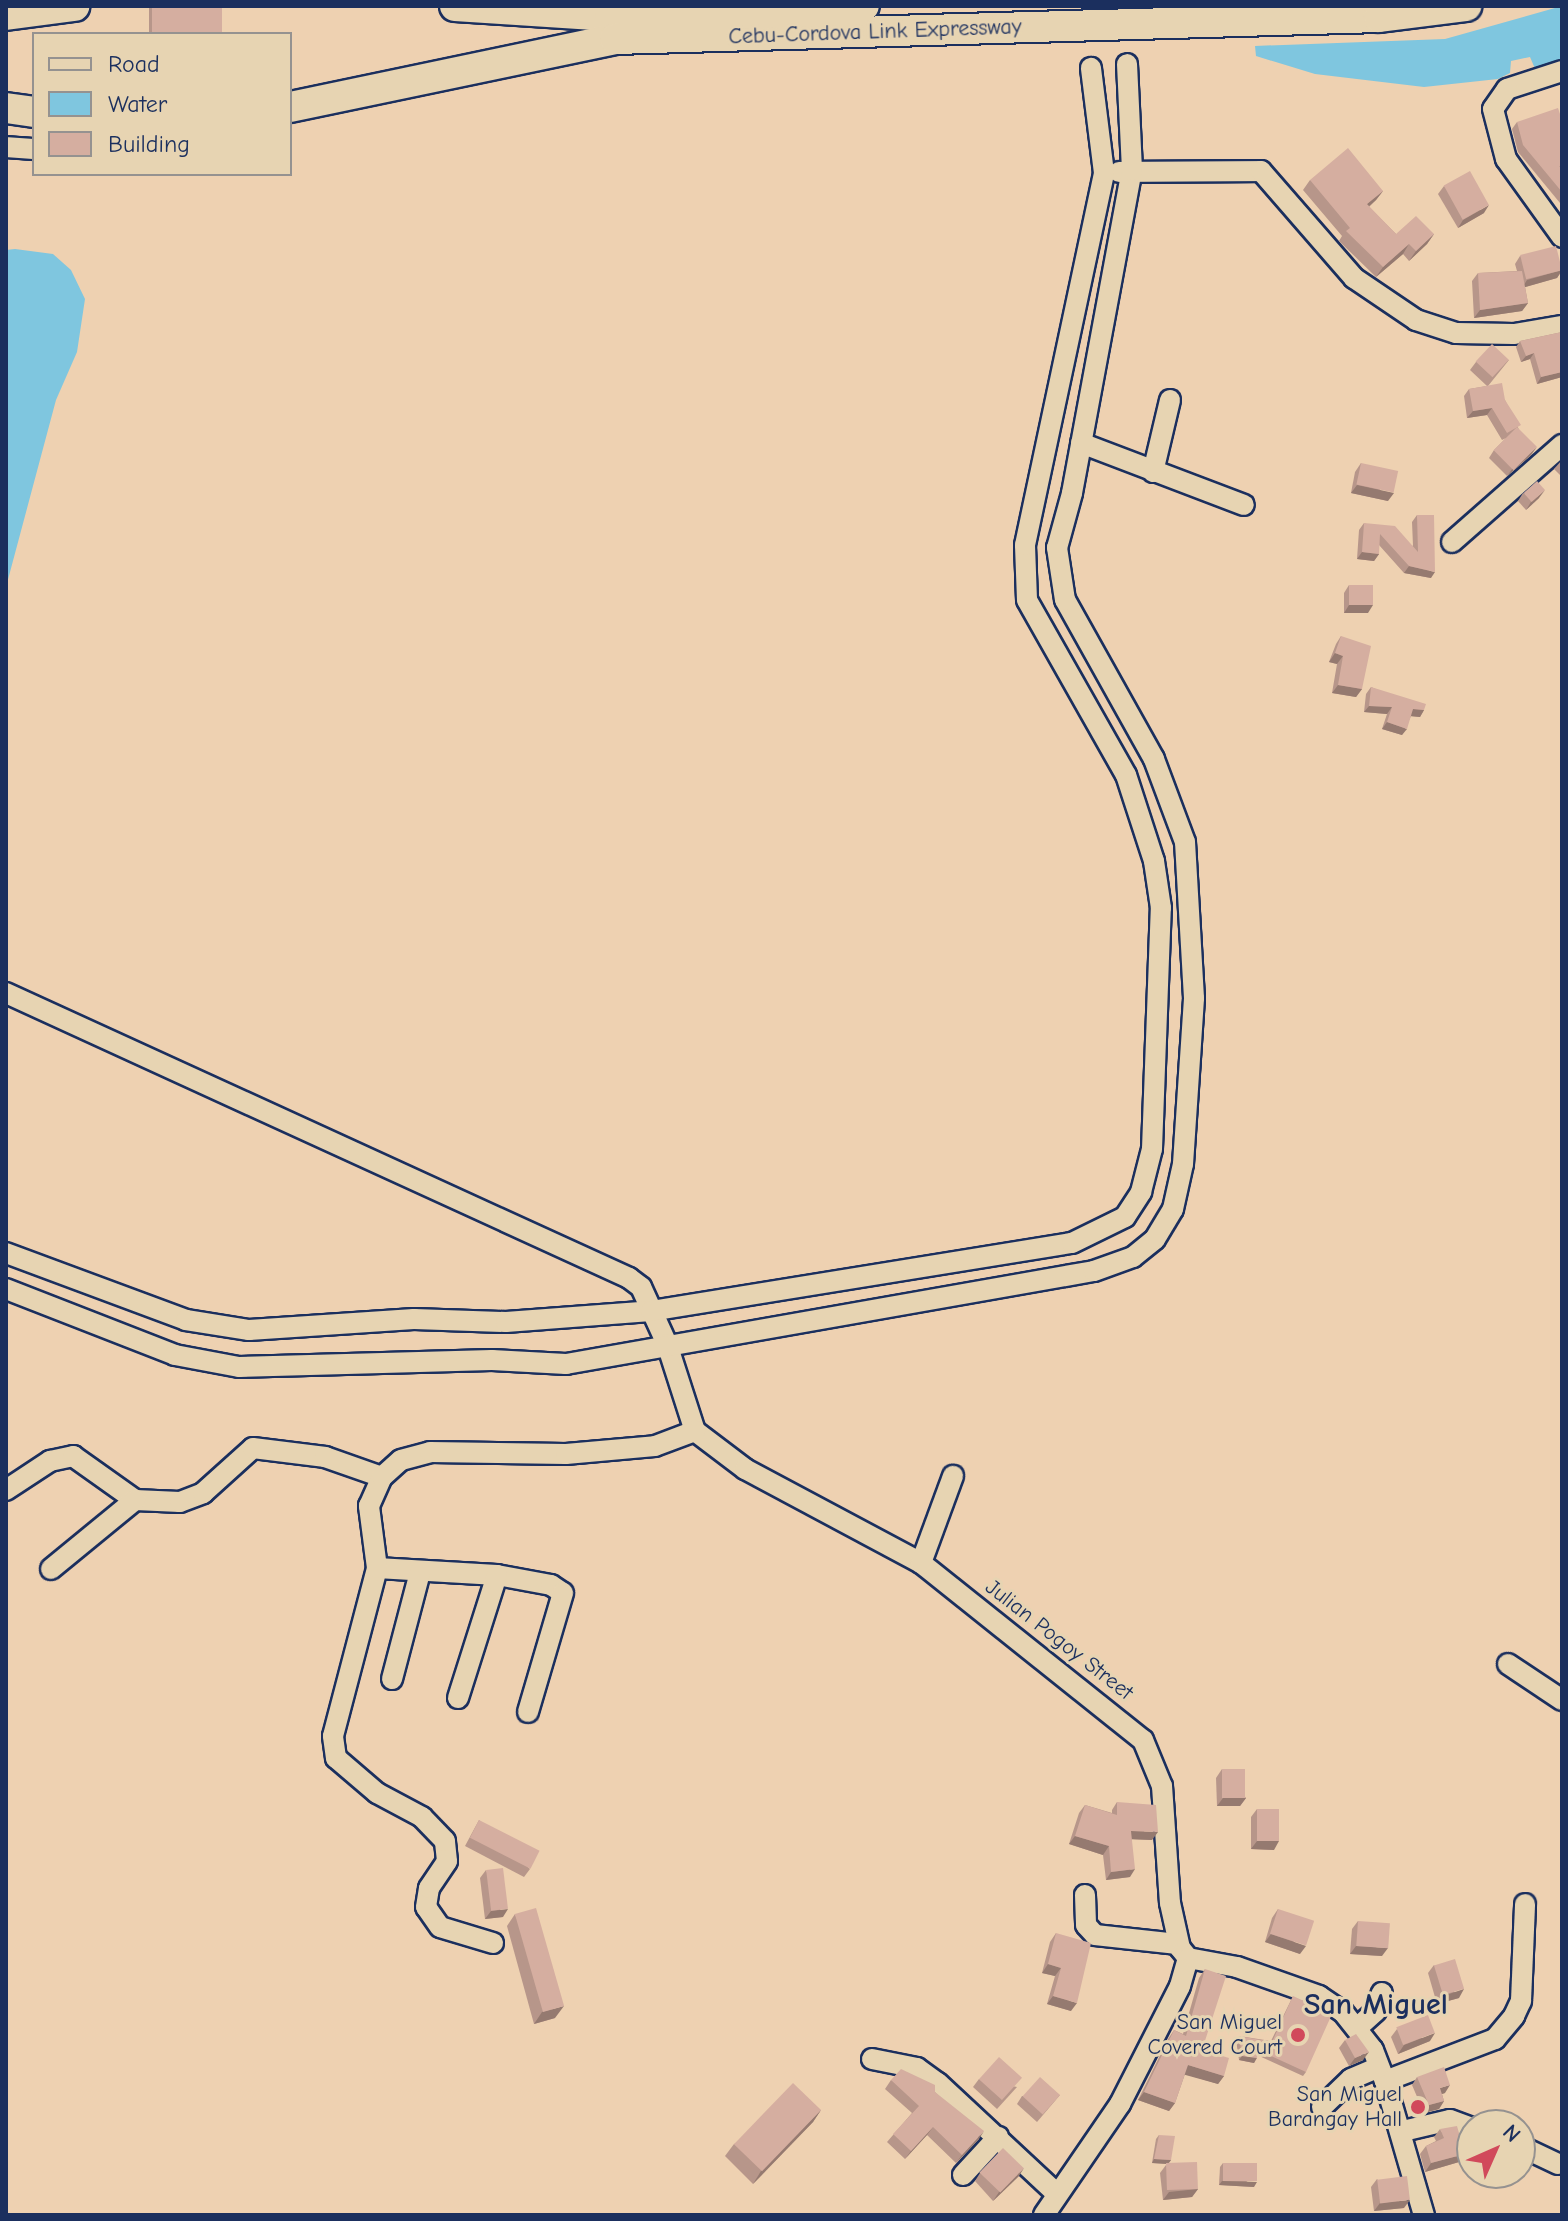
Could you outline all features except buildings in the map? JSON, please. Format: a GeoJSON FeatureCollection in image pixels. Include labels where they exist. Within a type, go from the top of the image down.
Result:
{"type":"FeatureCollection","features":[{"type":"Feature","properties":{"kind":"highway"},"geometry":{"type":"LineString","coordinates":[[6,15],[74,6]]}},
{"type":"Feature","properties":{"kind":"highway","name":"Cebu-Cordova Link Expressway"},"geometry":{"type":"LineString","coordinates":[[455,6],[610,16],[864,6]]}},
{"type":"Feature","properties":{"kind":"highway","name":"Cebu-Cordova Link Expressway"},"geometry":{"type":"LineString","coordinates":[[292,107],[615,39],[1379,17],[1466,6]]}},
{"type":"Feature","properties":{"kind":"highway"},"geometry":{"type":"LineString","coordinates":[[6,108],[32,112]]}},
{"type":"Feature","properties":{"kind":"street"},"geometry":{"type":"LineString","coordinates":[[6,1289],[175,1355],[239,1367],[492,1360],[566,1364],[1094,1271],[1133,1257],[1155,1239],[1173,1209],[1183,1164],[1194,998],[1185,842],[1154,759],[1065,600],[1057,548],[1081,443],[1132,170],[1127,64]]}},
{"type":"Feature","properties":{"kind":"street"},"geometry":{"type":"LineString","coordinates":[[6,1253],[186,1320],[249,1330],[651,1311],[1072,1243],[1125,1217],[1141,1192],[1152,1149],[1160,1017],[1161,908],[1154,861],[1126,775],[1027,600],[1025,545],[1104,173],[1091,68]]}},
{"type":"Feature","properties":{"kind":"street"},"geometry":{"type":"LineString","coordinates":[[1562,71],[1507,89],[1493,109],[1496,139],[1506,159],[1562,237]]}},
{"type":"Feature","properties":{"kind":"street"},"geometry":{"type":"LineString","coordinates":[[6,147],[32,149]]}},
{"type":"Feature","properties":{"kind":"street"},"geometry":{"type":"LineString","coordinates":[[1104,173],[1132,170],[1261,171],[1354,278],[1416,320],[1456,333],[1514,334],[1562,326]]}},
{"type":"Feature","properties":{"kind":"street"},"geometry":{"type":"LineString","coordinates":[[1153,472],[1170,400]]}},
{"type":"Feature","properties":{"kind":"street"},"geometry":{"type":"LineString","coordinates":[[1081,443],[1244,505]]}},
{"type":"Feature","properties":{"kind":"street"},"geometry":{"type":"LineString","coordinates":[[1452,542],[1562,445]]}},
{"type":"Feature","properties":{"kind":"street"},"geometry":{"type":"LineString","coordinates":[[6,993],[629,1278],[641,1287],[667,1344],[695,1431],[655,1446],[566,1454],[430,1452],[401,1460],[382,1477],[369,1506],[377,1568],[333,1736],[336,1758],[377,1793],[422,1817],[445,1841],[447,1861],[429,1888],[426,1907],[440,1927],[493,1943]]}},
{"type":"Feature","properties":{"kind":"street","name":"Julian Pogoy Street"},"geometry":{"type":"LineString","coordinates":[[695,1431],[745,1469],[921,1563],[1115,1713],[1153,1754],[1162,1786],[1183,1951]]}},
{"type":"Feature","properties":{"kind":"street"},"geometry":{"type":"LineString","coordinates":[[6,1490],[50,1461],[73,1456],[135,1500],[180,1502],[203,1493],[253,1448],[325,1457],[382,1477]]}},
{"type":"Feature","properties":{"kind":"street"},"geometry":{"type":"LineString","coordinates":[[921,1563],[953,1476]]}},
{"type":"Feature","properties":{"kind":"street"},"geometry":{"type":"LineString","coordinates":[[51,1569],[135,1500]]}},
{"type":"Feature","properties":{"kind":"street"},"geometry":{"type":"LineString","coordinates":[[377,1568],[497,1575],[551,1585],[565,1599],[528,1712]]}},
{"type":"Feature","properties":{"kind":"street"},"geometry":{"type":"LineString","coordinates":[[392,1679],[420,1572]]}},
{"type":"Feature","properties":{"kind":"street"},"geometry":{"type":"LineString","coordinates":[[458,1698],[497,1575]]}},
{"type":"Feature","properties":{"kind":"street"},"geometry":{"type":"LineString","coordinates":[[1508,1664],[1562,1700]]}},
{"type":"Feature","properties":{"kind":"street"},"geometry":{"type":"LineString","coordinates":[[1085,1895],[1086,1925],[1095,1935],[1183,1951],[1319,1996],[1357,2028],[1382,2074],[1403,2131],[1424,2215]]}},
{"type":"Feature","properties":{"kind":"street"},"geometry":{"type":"LineString","coordinates":[[1322,2107],[1351,2079],[1382,2074],[1495,2039],[1514,2016],[1521,2001],[1525,1904]]}},
{"type":"Feature","properties":{"kind":"street"},"geometry":{"type":"LineString","coordinates":[[1044,2215],[1120,2104],[1180,1986],[1183,1951]]}},
{"type":"Feature","properties":{"kind":"street"},"geometry":{"type":"LineString","coordinates":[[1357,2028],[1376,2011],[1382,1993]]}},
{"type":"Feature","properties":{"kind":"street"},"geometry":{"type":"LineString","coordinates":[[872,2059],[917,2068],[998,2137],[1057,2194]]}},
{"type":"Feature","properties":{"kind":"street"},"geometry":{"type":"LineString","coordinates":[[1403,2131],[1450,2120],[1456,2122]]}},
{"type":"Feature","properties":{"kind":"street"},"geometry":{"type":"LineString","coordinates":[[963,2175],[998,2137]]}},
{"type":"Feature","properties":{"kind":"street"},"geometry":{"type":"LineString","coordinates":[[1536,2154],[1558,2164]]}},
{"type":"Feature","properties":{"kind":"water"},"geometry":{"type":"Polygon","coordinates":[[[1562,6],[1562,65],[1536,71],[1530,57],[1511,61],[1510,73],[1498,79],[1424,87],[1315,74],[1256,56],[1255,46],[1445,39],[1562,6]]]}},
{"type":"Feature","properties":{"kind":"water"},"geometry":{"type":"Polygon","coordinates":[[[6,250],[53,254],[71,270],[85,299],[77,352],[56,400],[6,587],[6,250]]]}},
{"type":"Feature","properties":{"kind":"place","name":"San Miguel Covered Court"},"geometry":{"type":"Point","coordinates":[1298,2035]}},
{"type":"Feature","properties":{"kind":"place","name":"San Miguel Barangay Hall"},"geometry":{"type":"Point","coordinates":[1418,2107]}},
{"type":"Feature","properties":{"kind":"district","name":"San Miguel"},"geometry":{"type":"Point","coordinates":[1376,2005]}}]}
